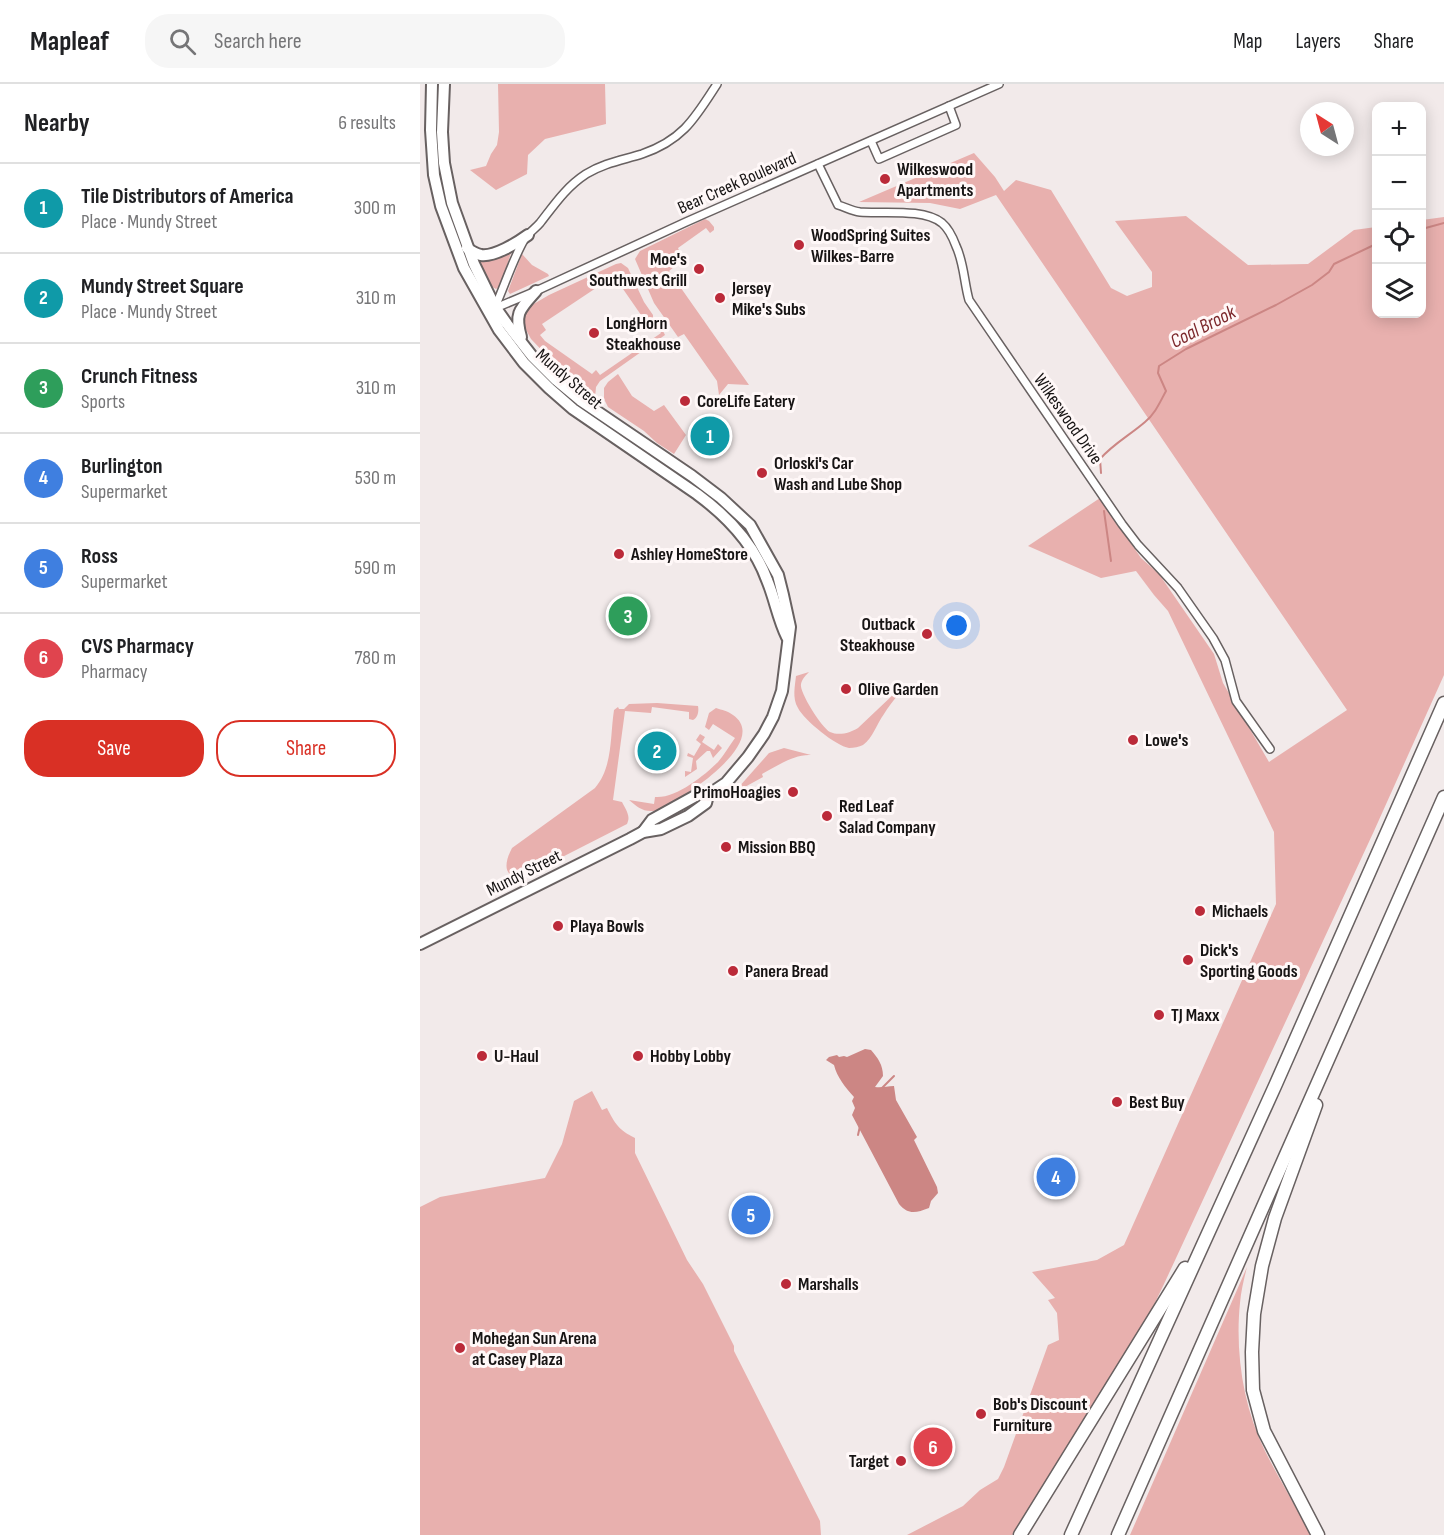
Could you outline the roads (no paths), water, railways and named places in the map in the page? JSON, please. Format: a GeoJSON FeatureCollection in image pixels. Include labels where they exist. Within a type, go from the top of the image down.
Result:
{"type":"FeatureCollection","features":[{"type":"Feature","properties":{"kind":"highway"},"geometry":{"type":"LineString","coordinates":[[1071,1535],[1275,1086],[1444,703]]}},
{"type":"Feature","properties":{"kind":"highway"},"geometry":{"type":"LineString","coordinates":[[1118,1535],[1444,797]]}},
{"type":"Feature","properties":{"kind":"highway"},"geometry":{"type":"LineString","coordinates":[[1318,1535],[1264,1431],[1253,1390],[1254,1314],[1262,1266],[1279,1208],[1305,1134],[1393,911]]}},
{"type":"Feature","properties":{"kind":"highway"},"geometry":{"type":"LineString","coordinates":[[1020,1535],[1211,1226]]}},
{"type":"Feature","properties":{"kind":"main road","name":"Mundy Street"},"geometry":{"type":"LineString","coordinates":[[420,944],[643,832],[661,829],[688,816],[706,803],[708,795],[726,783],[748,757],[773,717],[782,691],[790,627],[778,575],[750,525],[722,498],[580,400],[556,380],[492,310],[464,268],[441,206],[434,175],[431,130],[432,84]]}},
{"type":"Feature","properties":{"kind":"main road","name":"Mundy Street"},"geometry":{"type":"LineString","coordinates":[[444,84],[442,132],[444,163],[452,203],[499,330],[524,363],[573,409],[698,494],[733,525],[753,551],[767,579],[787,637]]}},
{"type":"Feature","properties":{"kind":"main road"},"geometry":{"type":"LineString","coordinates":[[467,248],[477,255],[489,255],[515,244],[528,235]]}},
{"type":"Feature","properties":{"kind":"main road"},"geometry":{"type":"LineString","coordinates":[[522,344],[517,318],[522,307],[536,291]]}},
{"type":"Feature","properties":{"kind":"street"},"geometry":{"type":"LineString","coordinates":[[492,310],[523,242],[562,194],[586,174],[602,165],[656,149],[671,140],[687,127],[717,84]]}},
{"type":"Feature","properties":{"kind":"street","name":"Bear Creek Boulevard"},"geometry":{"type":"LineString","coordinates":[[492,310],[999,84]]}},
{"type":"Feature","properties":{"kind":"street"},"geometry":{"type":"LineString","coordinates":[[871,141],[879,159],[956,125],[949,106]]}},
{"type":"Feature","properties":{"kind":"street","name":"Wilkeswood Drive"},"geometry":{"type":"LineString","coordinates":[[818,164],[838,205],[857,212],[891,212],[927,216],[944,224],[957,247],[969,300],[1122,524],[1178,588],[1213,638],[1224,660],[1236,701],[1270,748]]}},
{"type":"Feature","properties":{"kind":"waterway","name":"Coal Brook"},"geometry":{"type":"LineString","coordinates":[[1426,228],[1444,223]]}},
{"type":"Feature","properties":{"kind":"waterway","name":"Coal Brook"},"geometry":{"type":"LineString","coordinates":[[1101,473],[1100,459],[1149,419],[1159,404],[1166,391],[1158,373],[1159,366],[1186,349],[1312,285],[1329,272],[1334,264],[1372,246]]}},
{"type":"Feature","properties":{"kind":"waterway","name":"Coal Brook"},"geometry":{"type":"LineString","coordinates":[[1104,511],[1111,561]]}},
{"type":"Feature","properties":{"kind":"waterway","name":"Coal Brook"},"geometry":{"type":"LineString","coordinates":[[881,1089],[894,1076]]}},
{"type":"Feature","properties":{"kind":"waterway","name":"Coal Brook"},"geometry":{"type":"LineString","coordinates":[[858,1135],[860,1126]]}},
{"type":"Feature","properties":{"kind":"place","name":"Wilkeswood Apartments"},"geometry":{"type":"Point","coordinates":[885,179]}},
{"type":"Feature","properties":{"kind":"place","name":"WoodSpring Suites Wilkes-Barre"},"geometry":{"type":"Point","coordinates":[799,245]}},
{"type":"Feature","properties":{"kind":"place","name":"Moe's Southwest Grill"},"geometry":{"type":"Point","coordinates":[699,269]}},
{"type":"Feature","properties":{"kind":"place","name":"Jersey Mike's Subs"},"geometry":{"type":"Point","coordinates":[720,298]}},
{"type":"Feature","properties":{"kind":"place","name":"LongHorn Steakhouse"},"geometry":{"type":"Point","coordinates":[594,333]}},
{"type":"Feature","properties":{"kind":"place","name":"CoreLife Eatery"},"geometry":{"type":"Point","coordinates":[685,401]}},
{"type":"Feature","properties":{"kind":"place","name":"Tile Distributors of America"},"geometry":{"type":"Point","coordinates":[710,436]}},
{"type":"Feature","properties":{"kind":"place","name":"Orloski's Car Wash and Lube Shop"},"geometry":{"type":"Point","coordinates":[762,473]}},
{"type":"Feature","properties":{"kind":"place","name":"Ashley HomeStore"},"geometry":{"type":"Point","coordinates":[619,554]}},
{"type":"Feature","properties":{"kind":"place","name":"Crunch Fitness"},"geometry":{"type":"Point","coordinates":[628,616]}},
{"type":"Feature","properties":{"kind":"place","name":"Outback Steakhouse"},"geometry":{"type":"Point","coordinates":[927,634]}},
{"type":"Feature","properties":{"kind":"place","name":"Olive Garden"},"geometry":{"type":"Point","coordinates":[846,689]}},
{"type":"Feature","properties":{"kind":"place","name":"Lowe's"},"geometry":{"type":"Point","coordinates":[1133,740]}},
{"type":"Feature","properties":{"kind":"place","name":"Mundy Street Square"},"geometry":{"type":"Point","coordinates":[657,751]}},
{"type":"Feature","properties":{"kind":"place","name":"PrimoHoagies"},"geometry":{"type":"Point","coordinates":[793,792]}},
{"type":"Feature","properties":{"kind":"place","name":"Red Leaf Salad Company"},"geometry":{"type":"Point","coordinates":[827,816]}},
{"type":"Feature","properties":{"kind":"place","name":"Mission BBQ"},"geometry":{"type":"Point","coordinates":[726,847]}},
{"type":"Feature","properties":{"kind":"place","name":"Michaels"},"geometry":{"type":"Point","coordinates":[1200,911]}},
{"type":"Feature","properties":{"kind":"place","name":"Playa Bowls"},"geometry":{"type":"Point","coordinates":[558,926]}},
{"type":"Feature","properties":{"kind":"place","name":"Dick's Sporting Goods"},"geometry":{"type":"Point","coordinates":[1188,960]}},
{"type":"Feature","properties":{"kind":"place","name":"Panera Bread"},"geometry":{"type":"Point","coordinates":[733,971]}},
{"type":"Feature","properties":{"kind":"place","name":"TJ Maxx"},"geometry":{"type":"Point","coordinates":[1159,1015]}},
{"type":"Feature","properties":{"kind":"place","name":"U-Haul"},"geometry":{"type":"Point","coordinates":[482,1056]}},
{"type":"Feature","properties":{"kind":"place","name":"Hobby Lobby"},"geometry":{"type":"Point","coordinates":[638,1056]}},
{"type":"Feature","properties":{"kind":"place","name":"Best Buy"},"geometry":{"type":"Point","coordinates":[1117,1102]}},
{"type":"Feature","properties":{"kind":"place","name":"Burlington"},"geometry":{"type":"Point","coordinates":[1056,1177]}},
{"type":"Feature","properties":{"kind":"place","name":"Ross"},"geometry":{"type":"Point","coordinates":[751,1215]}},
{"type":"Feature","properties":{"kind":"place","name":"Marshalls"},"geometry":{"type":"Point","coordinates":[786,1284]}},
{"type":"Feature","properties":{"kind":"place","name":"Mohegan Sun Arena at Casey Plaza"},"geometry":{"type":"Point","coordinates":[460,1348]}},
{"type":"Feature","properties":{"kind":"place","name":"Bob's Discount Furniture"},"geometry":{"type":"Point","coordinates":[981,1414]}},
{"type":"Feature","properties":{"kind":"place","name":"CVS Pharmacy"},"geometry":{"type":"Point","coordinates":[933,1447]}},
{"type":"Feature","properties":{"kind":"place","name":"Target"},"geometry":{"type":"Point","coordinates":[901,1461]}}]}
